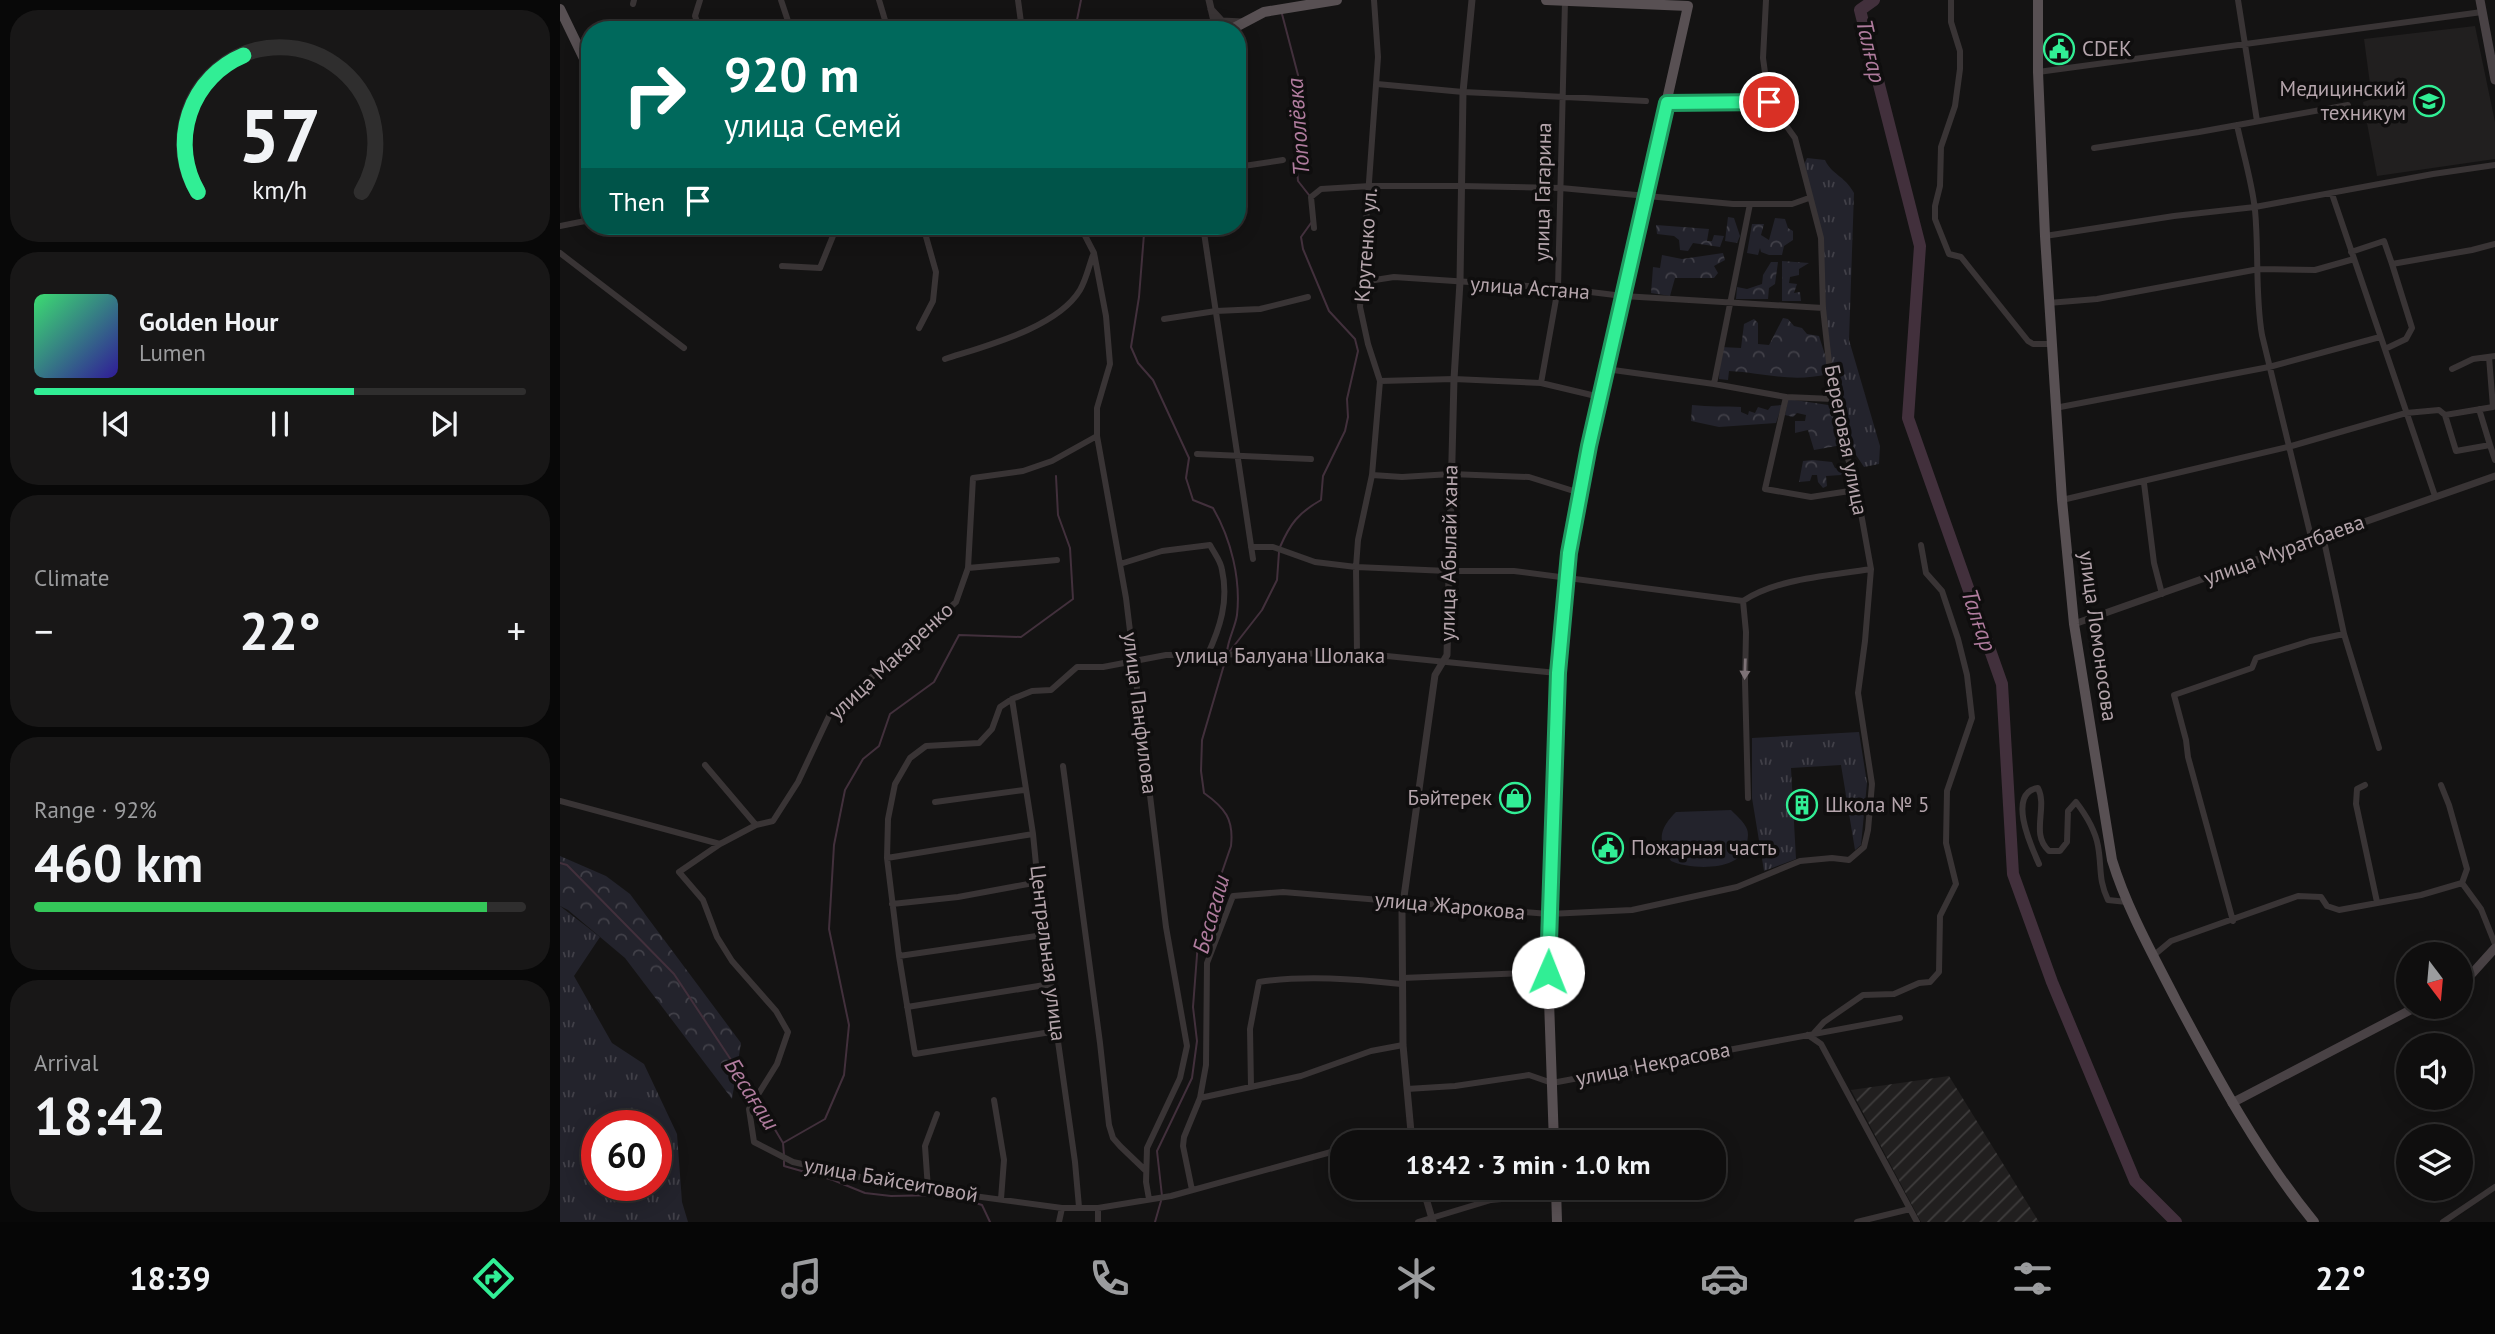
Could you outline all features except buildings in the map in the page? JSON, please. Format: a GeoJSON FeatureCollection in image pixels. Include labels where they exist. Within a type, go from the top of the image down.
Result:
{"type":"FeatureCollection","features":[{"type":"Feature","properties":{"kind":"main road"},"geometry":{"type":"LineString","coordinates":[[1245,21],[1264,12],[1337,0]]}},
{"type":"Feature","properties":{"kind":"main road"},"geometry":{"type":"LineString","coordinates":[[1546,0],[1688,3],[1600,397],[1566,578],[1558,673],[1549,915],[1548,972],[1554,1130]]}},
{"type":"Feature","properties":{"kind":"main road","name":"улица Ломоносова"},"geometry":{"type":"LineString","coordinates":[[2038,0],[2038,72],[2048,303],[2062,500],[2074,624],[2112,860],[2127,902],[2153,956],[2232,1103],[2288,1191],[2314,1222]]}},
{"type":"Feature","properties":{"kind":"main road"},"geometry":{"type":"LineString","coordinates":[[2480,0],[2495,80]]}},
{"type":"Feature","properties":{"kind":"main road"},"geometry":{"type":"LineString","coordinates":[[560,9],[581,52]]}},
{"type":"Feature","properties":{"kind":"main road"},"geometry":{"type":"LineString","coordinates":[[2473,972],[2495,946]]}},
{"type":"Feature","properties":{"kind":"main road"},"geometry":{"type":"LineString","coordinates":[[2232,1103],[2396,1017]]}},
{"type":"Feature","properties":{"kind":"main road"},"geometry":{"type":"LineString","coordinates":[[1556,1200],[1557,1222]]}},
{"type":"Feature","properties":{"kind":"street"},"geometry":{"type":"LineString","coordinates":[[697,21],[695,16],[699,0]]}},
{"type":"Feature","properties":{"kind":"street"},"geometry":{"type":"LineString","coordinates":[[781,0],[788,21]]}},
{"type":"Feature","properties":{"kind":"street"},"geometry":{"type":"LineString","coordinates":[[879,0],[885,21]]}},
{"type":"Feature","properties":{"kind":"street"},"geometry":{"type":"LineString","coordinates":[[1018,0],[1021,21]]}},
{"type":"Feature","properties":{"kind":"street"},"geometry":{"type":"LineString","coordinates":[[1209,0],[1214,21]]}},
{"type":"Feature","properties":{"kind":"street","name":"Крутенко ул."},"geometry":{"type":"LineString","coordinates":[[1357,653],[1358,540],[1372,475],[1380,380],[1360,307],[1377,85],[1374,0]]}},
{"type":"Feature","properties":{"kind":"street","name":"улица Абылай хана"},"geometry":{"type":"LineString","coordinates":[[1410,1130],[1401,981],[1403,901],[1435,675],[1447,655],[1454,379],[1460,282],[1463,92],[1472,0]]}},
{"type":"Feature","properties":{"kind":"street","name":"Береговая улица"},"geometry":{"type":"LineString","coordinates":[[1766,0],[1763,58],[1769,102],[1795,138],[1821,238],[1824,308],[1833,399],[1856,490],[1871,569],[1858,693],[1871,784],[1864,847]]}},
{"type":"Feature","properties":{"kind":"street"},"geometry":{"type":"LineString","coordinates":[[1951,0],[1951,22],[1960,51],[1960,69],[1955,106],[1941,147],[1940,186],[1935,219],[1949,254],[1961,257],[2028,341],[2033,344],[2051,344]]}},
{"type":"Feature","properties":{"kind":"street"},"geometry":{"type":"LineString","coordinates":[[2238,0],[2257,121]]}},
{"type":"Feature","properties":{"kind":"street","name":"улица Гагарина"},"geometry":{"type":"LineString","coordinates":[[1541,383],[1558,288],[1565,1]]}},
{"type":"Feature","properties":{"kind":"street"},"geometry":{"type":"LineString","coordinates":[[1211,9],[1222,21]]}},
{"type":"Feature","properties":{"kind":"street"},"geometry":{"type":"LineString","coordinates":[[2038,72],[2483,12]]}},
{"type":"Feature","properties":{"kind":"street"},"geometry":{"type":"LineString","coordinates":[[1377,85],[1646,101]]}},
{"type":"Feature","properties":{"kind":"street"},"geometry":{"type":"LineString","coordinates":[[1667,103],[1769,102]]}},
{"type":"Feature","properties":{"kind":"street"},"geometry":{"type":"LineString","coordinates":[[2094,148],[2347,105]]}},
{"type":"Feature","properties":{"kind":"street"},"geometry":{"type":"LineString","coordinates":[[2237,125],[2255,208],[2259,269],[2258,314],[2312,541]]}},
{"type":"Feature","properties":{"kind":"street"},"geometry":{"type":"LineString","coordinates":[[1246,166],[1283,160]]}},
{"type":"Feature","properties":{"kind":"street"},"geometry":{"type":"LineString","coordinates":[[2045,236],[2174,216],[2255,208],[2495,165]]}},
{"type":"Feature","properties":{"kind":"street"},"geometry":{"type":"LineString","coordinates":[[1314,228],[1311,197],[1321,189],[1370,186],[1561,188],[1750,204],[1792,204],[1809,198]]}},
{"type":"Feature","properties":{"kind":"street"},"geometry":{"type":"LineString","coordinates":[[2332,194],[2435,496]]}},
{"type":"Feature","properties":{"kind":"street"},"geometry":{"type":"LineString","coordinates":[[1714,384],[1750,204]]}},
{"type":"Feature","properties":{"kind":"street"},"geometry":{"type":"LineString","coordinates":[[560,226],[581,222]]}},
{"type":"Feature","properties":{"kind":"street"},"geometry":{"type":"LineString","coordinates":[[782,267],[820,268],[833,235]]}},
{"type":"Feature","properties":{"kind":"street"},"geometry":{"type":"LineString","coordinates":[[919,328],[933,301],[936,272],[926,235]]}},
{"type":"Feature","properties":{"kind":"street","name":"улица Панфилова"},"geometry":{"type":"LineString","coordinates":[[1085,235],[1094,253],[1106,316],[1110,364],[1097,408],[1097,436],[1120,564],[1166,927],[1187,1046],[1180,1078],[1147,1148],[1145,1170],[1152,1199]]}},
{"type":"Feature","properties":{"kind":"street"},"geometry":{"type":"LineString","coordinates":[[1204,235],[1253,559]]}},
{"type":"Feature","properties":{"kind":"street"},"geometry":{"type":"LineString","coordinates":[[2048,303],[2097,299],[2259,269],[2315,270],[2384,241],[2413,328],[2406,339],[2385,349]]}},
{"type":"Feature","properties":{"kind":"street"},"geometry":{"type":"LineString","coordinates":[[2392,264],[2495,244]]}},
{"type":"Feature","properties":{"kind":"street"},"geometry":{"type":"LineString","coordinates":[[560,253],[684,348]]}},
{"type":"Feature","properties":{"kind":"street"},"geometry":{"type":"LineString","coordinates":[[945,359],[1009,339],[1062,310],[1080,290],[1094,253]]}},
{"type":"Feature","properties":{"kind":"street","name":"улица Астана"},"geometry":{"type":"LineString","coordinates":[[1362,282],[1394,277],[1558,288],[1623,296],[1824,308]]}},
{"type":"Feature","properties":{"kind":"street"},"geometry":{"type":"LineString","coordinates":[[1164,319],[1216,311],[1260,309],[1308,297]]}},
{"type":"Feature","properties":{"kind":"street"},"geometry":{"type":"LineString","coordinates":[[2055,408],[2269,366],[2380,337]]}},
{"type":"Feature","properties":{"kind":"street"},"geometry":{"type":"LineString","coordinates":[[2445,415],[2493,407],[2492,356],[2473,359],[2452,369]]}},
{"type":"Feature","properties":{"kind":"street"},"geometry":{"type":"LineString","coordinates":[[1606,369],[1786,397],[1833,399]]}},
{"type":"Feature","properties":{"kind":"street"},"geometry":{"type":"LineString","coordinates":[[1380,380],[1454,379],[1541,383],[1600,397]]}},
{"type":"Feature","properties":{"kind":"street"},"geometry":{"type":"LineString","coordinates":[[1786,397],[1765,489],[1811,496],[1856,490]]}},
{"type":"Feature","properties":{"kind":"street"},"geometry":{"type":"LineString","coordinates":[[2479,409],[2495,460]]}},
{"type":"Feature","properties":{"kind":"street"},"geometry":{"type":"LineString","coordinates":[[2062,500],[2144,483],[2288,447],[2406,413],[2439,410],[2445,415],[2456,451],[2490,445]]}},
{"type":"Feature","properties":{"kind":"street","name":"улица Макаренко"},"geometry":{"type":"LineString","coordinates":[[756,825],[773,821],[798,782],[830,714],[956,603],[968,568],[972,478],[1023,471],[1052,461],[1097,436]]}},
{"type":"Feature","properties":{"kind":"street"},"geometry":{"type":"LineString","coordinates":[[1197,454],[1311,459]]}},
{"type":"Feature","properties":{"kind":"street"},"geometry":{"type":"LineString","coordinates":[[1372,475],[1529,477],[1580,493]]}},
{"type":"Feature","properties":{"kind":"street","name":"улица Муратбаева"},"geometry":{"type":"LineString","coordinates":[[2074,624],[2495,476]]}},
{"type":"Feature","properties":{"kind":"street"},"geometry":{"type":"LineString","coordinates":[[2144,483],[2154,563],[2162,594]]}},
{"type":"Feature","properties":{"kind":"street"},"geometry":{"type":"LineString","coordinates":[[2323,536],[2344,634],[2379,748]]}},
{"type":"Feature","properties":{"kind":"street"},"geometry":{"type":"LineString","coordinates":[[1120,564],[1162,551],[1210,545],[1222,568],[1224,594],[1221,624],[1207,656]]}},
{"type":"Feature","properties":{"kind":"street"},"geometry":{"type":"LineString","coordinates":[[1917,1222],[1821,1044],[1811,1034],[1863,995],[1894,994],[1919,983],[1930,982],[1939,972],[1940,916],[1956,884],[1946,844],[1947,791],[1972,718],[1967,675],[1958,639],[1942,591],[1926,573],[1921,545]]}},
{"type":"Feature","properties":{"kind":"street"},"geometry":{"type":"LineString","coordinates":[[1251,547],[1273,547],[1315,562],[1356,567],[1448,571],[1514,570],[1743,601],[1758,591],[1871,569]]}},
{"type":"Feature","properties":{"kind":"street"},"geometry":{"type":"LineString","coordinates":[[968,568],[1057,560]]}},
{"type":"Feature","properties":{"kind":"street"},"geometry":{"type":"LineString","coordinates":[[1743,601],[1746,632],[1748,798]]}},
{"type":"Feature","properties":{"kind":"street"},"geometry":{"type":"LineString","coordinates":[[2233,921],[2188,757],[2174,695],[2252,668],[2256,659],[2310,641],[2344,634]]}},
{"type":"Feature","properties":{"kind":"street","name":"улица Балуана Шолака"},"geometry":{"type":"LineString","coordinates":[[1012,699],[1032,691],[1051,690],[1077,667],[1103,667],[1167,655],[1357,653],[1558,673]]}},
{"type":"Feature","properties":{"kind":"street"},"geometry":{"type":"LineString","coordinates":[[1012,699],[1000,707],[992,729],[979,743],[926,746],[910,758],[895,784],[888,819],[887,858],[899,956],[915,1054],[1057,1031]]}},
{"type":"Feature","properties":{"kind":"street","name":"Центральная улица"},"geometry":{"type":"LineString","coordinates":[[1012,699],[1024,790],[1033,834],[1079,1207]]}},
{"type":"Feature","properties":{"kind":"street"},"geometry":{"type":"LineString","coordinates":[[705,765],[756,825]]}},
{"type":"Feature","properties":{"kind":"street"},"geometry":{"type":"LineString","coordinates":[[1063,766],[1109,1125],[1120,1146],[1145,1170]]}},
{"type":"Feature","properties":{"kind":"street"},"geometry":{"type":"LineString","coordinates":[[2365,785],[2357,789],[2356,804],[2377,902]]}},
{"type":"Feature","properties":{"kind":"street"},"geometry":{"type":"LineString","coordinates":[[2441,785],[2467,869],[2462,883]]}},
{"type":"Feature","properties":{"kind":"street"},"geometry":{"type":"LineString","coordinates":[[2039,864],[2022,818],[2026,796],[2032,789],[2038,788],[2041,806],[2040,838],[2044,846],[2049,851],[2060,851],[2067,842],[2068,811],[2076,802],[2088,818],[2098,845],[2100,884],[2108,900],[2127,902]]}},
{"type":"Feature","properties":{"kind":"street"},"geometry":{"type":"LineString","coordinates":[[935,802],[1024,790]]}},
{"type":"Feature","properties":{"kind":"street"},"geometry":{"type":"LineString","coordinates":[[560,801],[720,844]]}},
{"type":"Feature","properties":{"kind":"street","name":"улица Байсеитовой"},"geometry":{"type":"LineString","coordinates":[[756,825],[720,844],[679,872],[703,900],[717,937],[732,961],[776,1011],[788,1032],[777,1064],[749,1109],[754,1142],[793,1162],[928,1189],[1062,1208],[1098,1208],[1171,1196],[1330,1152]]}},
{"type":"Feature","properties":{"kind":"street"},"geometry":{"type":"LineString","coordinates":[[887,858],[1033,834]]}},
{"type":"Feature","properties":{"kind":"street","name":"улица Жарокова"},"geometry":{"type":"LineString","coordinates":[[1200,1098],[1206,1065],[1207,963],[1233,896],[1283,892],[1549,915],[1632,910],[1688,900],[1737,887],[1800,862],[1849,860],[1864,847]]}},
{"type":"Feature","properties":{"kind":"street"},"geometry":{"type":"LineString","coordinates":[[892,904],[958,897],[1039,882]]}},
{"type":"Feature","properties":{"kind":"street"},"geometry":{"type":"LineString","coordinates":[[2153,956],[2171,941],[2298,896],[2321,897],[2327,906],[2339,910],[2421,895],[2462,883]]}},
{"type":"Feature","properties":{"kind":"street"},"geometry":{"type":"LineString","coordinates":[[2462,883],[2481,909],[2495,946]]}},
{"type":"Feature","properties":{"kind":"street"},"geometry":{"type":"LineString","coordinates":[[899,956],[1044,935]]}},
{"type":"Feature","properties":{"kind":"street"},"geometry":{"type":"LineString","coordinates":[[1251,1087],[1250,1029],[1259,982],[1289,978],[1401,981],[1548,972]]}},
{"type":"Feature","properties":{"kind":"street"},"geometry":{"type":"LineString","coordinates":[[907,1007],[1051,984]]}},
{"type":"Feature","properties":{"kind":"street","name":"улица Некрасова"},"geometry":{"type":"LineString","coordinates":[[1407,1089],[1455,1086],[1529,1075],[1552,1083],[1900,1018]]}},
{"type":"Feature","properties":{"kind":"street"},"geometry":{"type":"LineString","coordinates":[[1192,1190],[1183,1146],[1184,1136],[1200,1098],[1301,1076],[1371,1051],[1403,1045]]}},
{"type":"Feature","properties":{"kind":"street"},"geometry":{"type":"LineString","coordinates":[[994,1100],[1004,1160],[1001,1199]]}},
{"type":"Feature","properties":{"kind":"street"},"geometry":{"type":"LineString","coordinates":[[928,1189],[925,1146],[937,1114]]}},
{"type":"Feature","properties":{"kind":"street"},"geometry":{"type":"LineString","coordinates":[[2443,1222],[2495,1187]]}},
{"type":"Feature","properties":{"kind":"street"},"geometry":{"type":"LineString","coordinates":[[1426,1200],[1432,1219]]}},
{"type":"Feature","properties":{"kind":"street"},"geometry":{"type":"LineString","coordinates":[[1419,1222],[1488,1200]]}},
{"type":"Feature","properties":{"kind":"street"},"geometry":{"type":"LineString","coordinates":[[1059,1222],[1062,1208]]}},
{"type":"Feature","properties":{"kind":"street"},"geometry":{"type":"LineString","coordinates":[[1098,1208],[1098,1222]]}},
{"type":"Feature","properties":{"kind":"street"},"geometry":{"type":"LineString","coordinates":[[1857,1222],[1910,1209]]}},
{"type":"Feature","properties":{"kind":"shaded area","name":"Медицинский техникум"},"geometry":{"type":"Polygon","coordinates":[[[2475,26],[2495,122],[2495,159],[2377,176],[2363,102],[2372,99],[2364,39],[2475,26]]]}},
{"type":"Feature","properties":{"kind":"shaded area"},"geometry":{"type":"Polygon","coordinates":[[[1949,1076],[2039,1222],[1921,1222],[1851,1090],[1949,1076]]]}},
{"type":"Feature","properties":{"kind":"green space"},"geometry":{"type":"Polygon","coordinates":[[[1807,158],[1825,160],[1854,193],[1849,340],[1880,446],[1879,464],[1864,467],[1846,440],[1842,414],[1832,384],[1822,232],[1802,169],[1807,158]]]}},
{"type":"Feature","properties":{"kind":"green space"},"geometry":{"type":"Polygon","coordinates":[[[1728,217],[1734,218],[1740,236],[1737,243],[1725,241],[1728,217]]]}},
{"type":"Feature","properties":{"kind":"green space"},"geometry":{"type":"Polygon","coordinates":[[[1775,218],[1785,219],[1788,228],[1793,231],[1793,240],[1784,246],[1782,255],[1769,255],[1761,252],[1760,248],[1758,255],[1747,253],[1752,224],[1764,224],[1761,235],[1769,240],[1775,218]]]}},
{"type":"Feature","properties":{"kind":"green space"},"geometry":{"type":"Polygon","coordinates":[[[1656,225],[1709,229],[1707,241],[1712,241],[1714,235],[1724,236],[1720,247],[1693,243],[1688,251],[1680,250],[1679,240],[1674,236],[1657,234],[1656,225]]]}},
{"type":"Feature","properties":{"kind":"green space"},"geometry":{"type":"Polygon","coordinates":[[[1723,253],[1725,260],[1714,266],[1718,273],[1714,278],[1675,278],[1670,296],[1651,293],[1653,267],[1660,268],[1662,255],[1682,259],[1723,253]]]}},
{"type":"Feature","properties":{"kind":"green space"},"geometry":{"type":"Polygon","coordinates":[[[1782,261],[1809,263],[1799,269],[1799,275],[1790,277],[1789,283],[1797,284],[1794,293],[1800,292],[1801,301],[1782,301],[1782,261]]]}},
{"type":"Feature","properties":{"kind":"green space"},"geometry":{"type":"Polygon","coordinates":[[[1771,262],[1778,262],[1775,284],[1769,288],[1768,299],[1736,299],[1737,287],[1747,289],[1762,284],[1763,275],[1771,262]]]}},
{"type":"Feature","properties":{"kind":"green space"},"geometry":{"type":"Polygon","coordinates":[[[1783,318],[1802,328],[1807,334],[1819,336],[1828,364],[1828,374],[1790,378],[1729,371],[1728,380],[1719,379],[1721,347],[1741,348],[1744,324],[1754,319],[1758,323],[1758,344],[1769,345],[1783,318]]]}},
{"type":"Feature","properties":{"kind":"green space"},"geometry":{"type":"Polygon","coordinates":[[[1788,399],[1835,406],[1842,445],[1814,450],[1808,430],[1795,433],[1795,421],[1805,421],[1806,415],[1785,415],[1788,399]]]}},
{"type":"Feature","properties":{"kind":"green space"},"geometry":{"type":"Polygon","coordinates":[[[1692,405],[1741,407],[1741,412],[1748,415],[1749,411],[1755,413],[1758,407],[1768,410],[1771,406],[1782,405],[1776,423],[1719,427],[1691,421],[1692,405]]]}},
{"type":"Feature","properties":{"kind":"green space"},"geometry":{"type":"Polygon","coordinates":[[[1803,461],[1832,462],[1835,468],[1844,470],[1841,475],[1826,476],[1827,486],[1823,488],[1817,475],[1812,475],[1810,481],[1799,482],[1803,461]]]}},
{"type":"Feature","properties":{"kind":"green space"},"geometry":{"type":"Polygon","coordinates":[[[1859,732],[1867,783],[1861,845],[1855,850],[1841,765],[1791,768],[1796,859],[1764,871],[1752,798],[1752,738],[1859,732]]]}},
{"type":"Feature","properties":{"kind":"green space"},"geometry":{"type":"Polygon","coordinates":[[[1731,810],[1748,833],[1743,852],[1736,859],[1726,864],[1703,867],[1671,861],[1663,847],[1662,835],[1666,824],[1676,812],[1731,810]]]}},
{"type":"Feature","properties":{"kind":"green space"},"geometry":{"type":"Polygon","coordinates":[[[560,856],[606,876],[630,894],[741,1043],[732,1099],[625,958],[560,906],[560,856]]]}},
{"type":"Feature","properties":{"kind":"green space"},"geometry":{"type":"Polygon","coordinates":[[[560,906],[600,937],[574,976],[612,1043],[644,1064],[666,1110],[581,1110],[581,1201],[672,1201],[672,1123],[677,1134],[682,1202],[688,1222],[560,1222],[560,906]]]}},
{"type":"Feature","properties":{"kind":"waterway"},"geometry":{"type":"LineString","coordinates":[[1077,21],[1081,0]]}},
{"type":"Feature","properties":{"kind":"waterway","name":"Талғар"},"geometry":{"type":"LineString","coordinates":[[1874,0],[1860,10],[1920,246],[1908,418],[2002,684],[2013,874],[2052,982],[2135,1181],[2176,1222]]}},
{"type":"Feature","properties":{"kind":"waterway","name":"Тополёвка"},"geometry":{"type":"LineString","coordinates":[[1282,14],[1298,75],[1301,108],[1296,158],[1298,181],[1309,195]]}},
{"type":"Feature","properties":{"kind":"waterway","name":"Тополёвка"},"geometry":{"type":"LineString","coordinates":[[1280,547],[1296,520],[1321,500],[1323,476],[1345,431],[1348,417],[1347,399],[1358,351],[1355,339],[1329,311],[1303,249],[1301,237],[1311,223]]}},
{"type":"Feature","properties":{"kind":"waterway"},"geometry":{"type":"LineString","coordinates":[[1144,235],[1139,297],[1131,347],[1138,363],[1153,380],[1189,458],[1186,478],[1193,500],[1213,508],[1230,546],[1238,601],[1227,652]]}},
{"type":"Feature","properties":{"kind":"waterway"},"geometry":{"type":"LineString","coordinates":[[783,1143],[825,1119],[844,1075],[849,1025],[829,929],[834,845],[845,790],[863,759],[879,746],[890,714],[934,682],[959,635],[1021,637],[1073,599],[1070,548],[1058,515],[1056,476]]}},
{"type":"Feature","properties":{"kind":"waterway","name":"Тополёвка"},"geometry":{"type":"LineString","coordinates":[[1230,651],[1262,610],[1277,580],[1279,552]]}},
{"type":"Feature","properties":{"kind":"waterway","name":"Бесагаш"},"geometry":{"type":"LineString","coordinates":[[1162,1196],[1157,1151],[1192,1078],[1197,1041],[1193,1007],[1198,942],[1231,846],[1229,821],[1223,809],[1204,793],[1201,771],[1202,740],[1226,658]]}},
{"type":"Feature","properties":{"kind":"waterway","name":"Бесағаш"},"geometry":{"type":"LineString","coordinates":[[560,863],[567,865],[674,974],[755,1096]]}},
{"type":"Feature","properties":{"kind":"waterway","name":"Бесағаш"},"geometry":{"type":"LineString","coordinates":[[758,1101],[783,1143],[784,1155]]}},
{"type":"Feature","properties":{"kind":"waterway","name":"Бесағаш"},"geometry":{"type":"LineString","coordinates":[[784,1161],[784,1166],[833,1180],[865,1193],[891,1196],[941,1195]]}},
{"type":"Feature","properties":{"kind":"waterway","name":"Бесағаш"},"geometry":{"type":"LineString","coordinates":[[953,1196],[982,1205],[990,1222]]}},
{"type":"Feature","properties":{"kind":"waterway","name":"Бесагаш"},"geometry":{"type":"LineString","coordinates":[[1155,1222],[1161,1201]]}},
{"type":"Feature","properties":{"kind":"place","name":"CDEK"},"geometry":{"type":"Point","coordinates":[2059,49]}},
{"type":"Feature","properties":{"kind":"place","name":"Медицинский техникум"},"geometry":{"type":"Point","coordinates":[2429,101]}},
{"type":"Feature","properties":{"kind":"place","name":"Бәйтерек"},"geometry":{"type":"Point","coordinates":[1515,798]}},
{"type":"Feature","properties":{"kind":"place","name":"Школа № 5"},"geometry":{"type":"Point","coordinates":[1802,805]}},
{"type":"Feature","properties":{"kind":"place","name":"Пожарная часть"},"geometry":{"type":"Point","coordinates":[1608,848]}},
{"type":"Feature","properties":{"kind":"route"},"geometry":{"type":"LineString","coordinates":[[1548,972],[1558,673],[1569,553],[1589,446],[1667,103],[1769,102]]}}]}
